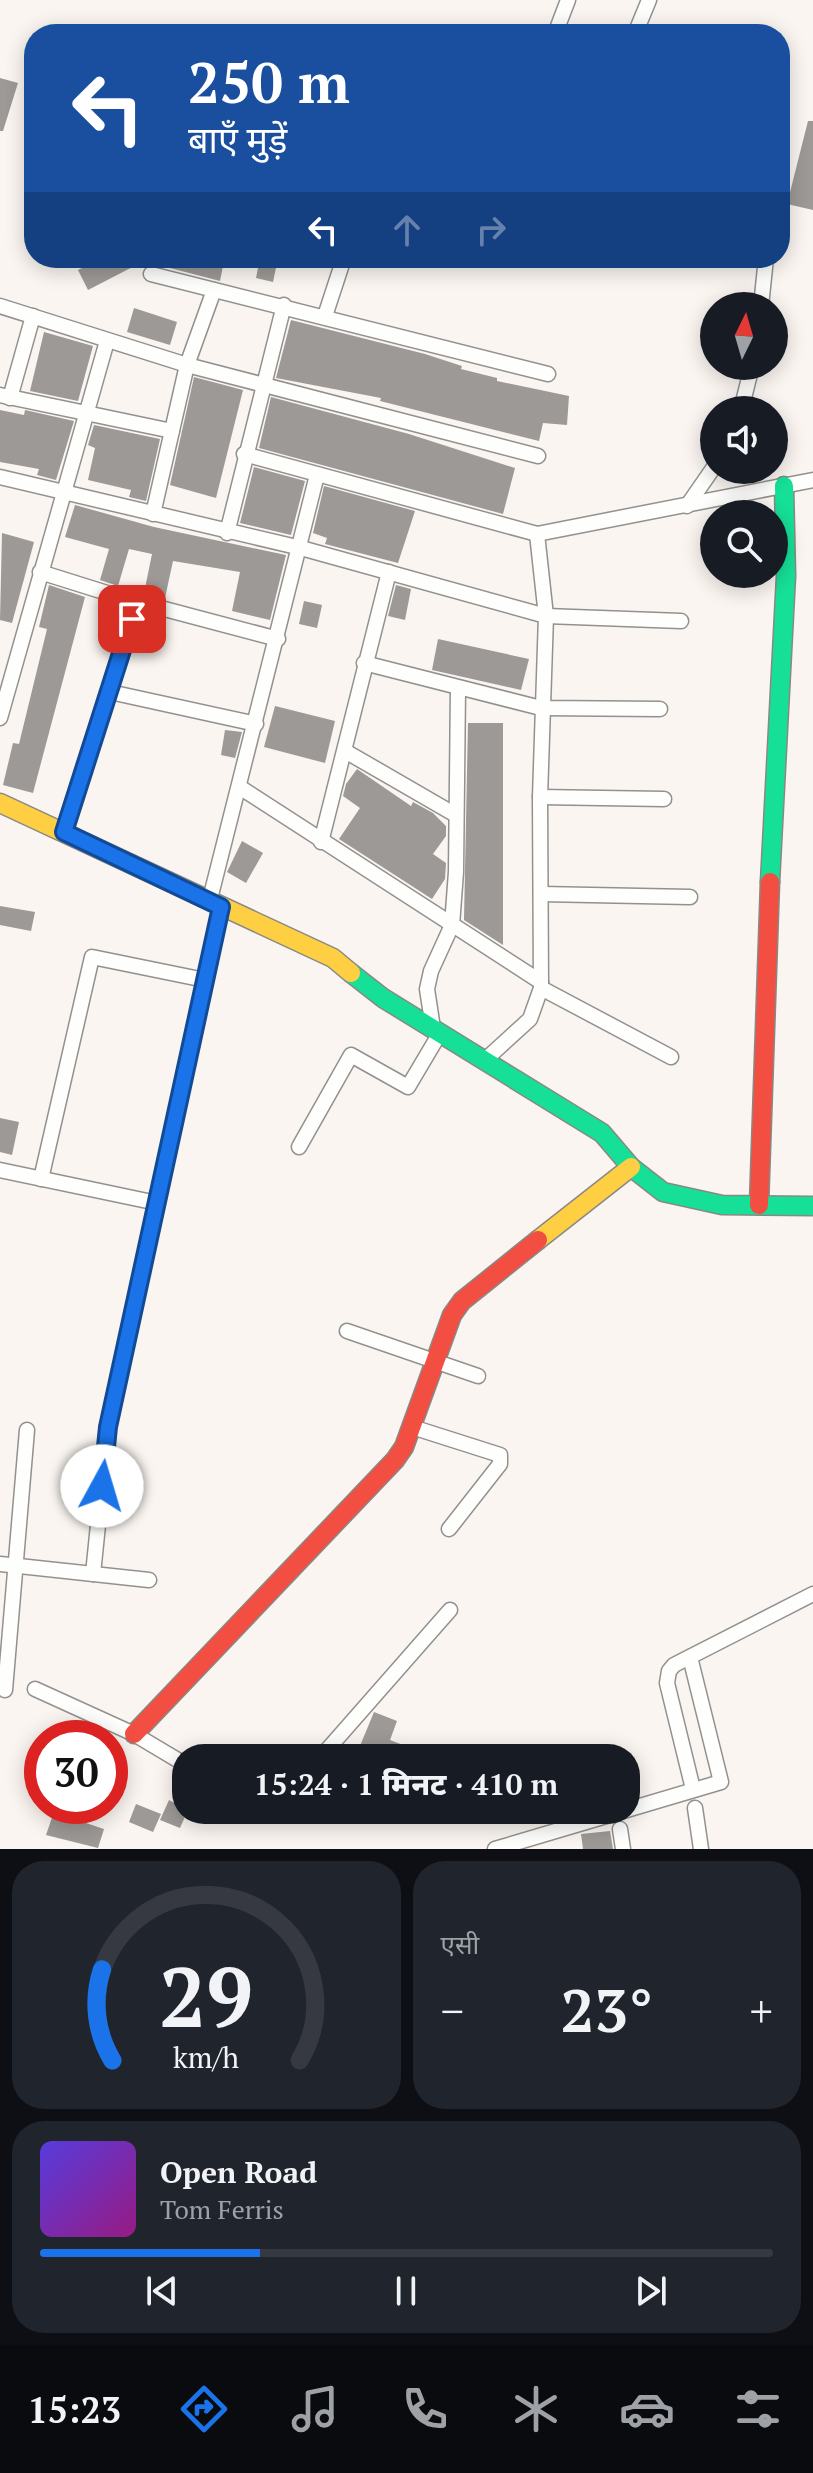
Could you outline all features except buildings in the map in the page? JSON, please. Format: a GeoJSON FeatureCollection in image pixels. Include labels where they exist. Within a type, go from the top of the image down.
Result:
{"type":"FeatureCollection","features":[{"type":"Feature","properties":{"kind":"street"},"geometry":{"type":"LineString","coordinates":[[559,24],[568,0]]}},
{"type":"Feature","properties":{"kind":"street"},"geometry":{"type":"LineString","coordinates":[[639,24],[649,0]]}},
{"type":"Feature","properties":{"kind":"street"},"geometry":{"type":"LineString","coordinates":[[325,316],[341,268]]}},
{"type":"Feature","properties":{"kind":"street"},"geometry":{"type":"LineString","coordinates":[[762,292],[765,268]]}},
{"type":"Feature","properties":{"kind":"street"},"geometry":{"type":"LineString","coordinates":[[151,274],[284,305],[548,374]]}},
{"type":"Feature","properties":{"kind":"street"},"geometry":{"type":"LineString","coordinates":[[153,514],[187,365],[214,290]]}},
{"type":"Feature","properties":{"kind":"street"},"geometry":{"type":"LineString","coordinates":[[227,533],[244,454],[284,305]]}},
{"type":"Feature","properties":{"kind":"street"},"geometry":{"type":"LineString","coordinates":[[0,306],[187,365],[264,382],[538,456]]}},
{"type":"Feature","properties":{"kind":"street"},"geometry":{"type":"LineString","coordinates":[[33,316],[5,396],[172,431]]}},
{"type":"Feature","properties":{"kind":"street"},"geometry":{"type":"LineString","coordinates":[[0,718],[2,699],[107,341]]}},
{"type":"Feature","properties":{"kind":"street"},"geometry":{"type":"LineString","coordinates":[[244,454],[537,534],[813,480]]}},
{"type":"Feature","properties":{"kind":"street"},"geometry":{"type":"LineString","coordinates":[[93,1574],[108,1427],[205,980],[216,903],[241,788],[317,475]]}},
{"type":"Feature","properties":{"kind":"street"},"geometry":{"type":"LineString","coordinates":[[0,477],[301,548],[546,616],[681,621]]}},
{"type":"Feature","properties":{"kind":"street"},"geometry":{"type":"LineString","coordinates":[[687,506],[702,484]]}},
{"type":"Feature","properties":{"kind":"street"},"geometry":{"type":"LineString","coordinates":[[759,1205],[772,836],[786,576],[784,486]]}},
{"type":"Feature","properties":{"kind":"street"},"geometry":{"type":"LineString","coordinates":[[484,1061],[530,1019],[541,985],[541,708],[546,616],[537,534]]}},
{"type":"Feature","properties":{"kind":"street"},"geometry":{"type":"LineString","coordinates":[[40,572],[123,598],[278,639]]}},
{"type":"Feature","properties":{"kind":"street"},"geometry":{"type":"LineString","coordinates":[[321,842],[389,572]]}},
{"type":"Feature","properties":{"kind":"street"},"geometry":{"type":"LineString","coordinates":[[64,832],[132,619],[123,598]]}},
{"type":"Feature","properties":{"kind":"street"},"geometry":{"type":"LineString","coordinates":[[364,663],[541,708],[660,709]]}},
{"type":"Feature","properties":{"kind":"street"},"geometry":{"type":"LineString","coordinates":[[299,1147],[351,1055],[408,1087],[437,1031],[427,989],[431,971],[452,925],[456,872],[454,814],[458,688]]}},
{"type":"Feature","properties":{"kind":"street"},"geometry":{"type":"LineString","coordinates":[[110,692],[256,724]]}},
{"type":"Feature","properties":{"kind":"street"},"geometry":{"type":"LineString","coordinates":[[345,751],[454,814]]}},
{"type":"Feature","properties":{"kind":"street"},"geometry":{"type":"LineString","coordinates":[[241,788],[541,985],[671,1057]]}},
{"type":"Feature","properties":{"kind":"street"},"geometry":{"type":"LineString","coordinates":[[540,797],[664,799]]}},
{"type":"Feature","properties":{"kind":"street"},"geometry":{"type":"LineString","coordinates":[[0,804],[333,958],[383,998],[602,1133],[631,1167],[663,1192],[722,1205],[813,1206]]}},
{"type":"Feature","properties":{"kind":"street"},"geometry":{"type":"LineString","coordinates":[[541,894],[690,897]]}},
{"type":"Feature","properties":{"kind":"street"},"geometry":{"type":"LineString","coordinates":[[41,1179],[92,957],[205,980]]}},
{"type":"Feature","properties":{"kind":"street"},"geometry":{"type":"LineString","coordinates":[[134,1734],[395,1460],[412,1427],[452,1315],[462,1301],[631,1167]]}},
{"type":"Feature","properties":{"kind":"street"},"geometry":{"type":"LineString","coordinates":[[0,1170],[157,1203]]}},
{"type":"Feature","properties":{"kind":"street"},"geometry":{"type":"LineString","coordinates":[[347,1331],[478,1376]]}},
{"type":"Feature","properties":{"kind":"street"},"geometry":{"type":"LineString","coordinates":[[412,1427],[500,1455],[500,1464],[449,1529]]}},
{"type":"Feature","properties":{"kind":"street"},"geometry":{"type":"LineString","coordinates":[[5,1690],[27,1430]]}},
{"type":"Feature","properties":{"kind":"street"},"geometry":{"type":"LineString","coordinates":[[0,1564],[149,1580]]}},
{"type":"Feature","properties":{"kind":"street"},"geometry":{"type":"LineString","coordinates":[[693,1789],[667,1677],[674,1665],[813,1594]]}},
{"type":"Feature","properties":{"kind":"street"},"geometry":{"type":"LineString","coordinates":[[332,1744],[450,1610]]}},
{"type":"Feature","properties":{"kind":"street"},"geometry":{"type":"LineString","coordinates":[[495,1849],[717,1784],[722,1778],[690,1657]]}},
{"type":"Feature","properties":{"kind":"street"},"geometry":{"type":"LineString","coordinates":[[35,1689],[134,1734],[172,1757]]}},
{"type":"Feature","properties":{"kind":"street"},"geometry":{"type":"LineString","coordinates":[[695,1808],[701,1849]]}},
{"type":"Feature","properties":{"kind":"street"},"geometry":{"type":"LineString","coordinates":[[620,1829],[623,1849]]}},
{"type":"Feature","properties":{"kind":"traffic: fast"},"geometry":{"type":"LineString","coordinates":[[770,882],[786,576],[784,486]]}},
{"type":"Feature","properties":{"kind":"traffic: fast"},"geometry":{"type":"LineString","coordinates":[[351,973],[383,998],[602,1133],[631,1167],[663,1192],[722,1205],[813,1206]]}},
{"type":"Feature","properties":{"kind":"traffic: slow"},"geometry":{"type":"LineString","coordinates":[[0,803],[333,958],[351,973]]}},
{"type":"Feature","properties":{"kind":"traffic: slow"},"geometry":{"type":"LineString","coordinates":[[538,1240],[631,1167]]}},
{"type":"Feature","properties":{"kind":"traffic: jam"},"geometry":{"type":"LineString","coordinates":[[759,1205],[770,882]]}},
{"type":"Feature","properties":{"kind":"traffic: jam"},"geometry":{"type":"LineString","coordinates":[[134,1734],[395,1460],[404,1447],[452,1315],[462,1301],[538,1240]]}},
{"type":"Feature","properties":{"kind":"route"},"geometry":{"type":"LineString","coordinates":[[102,1486],[108,1427],[221,907],[210,899],[64,832],[132,619]]}}]}
